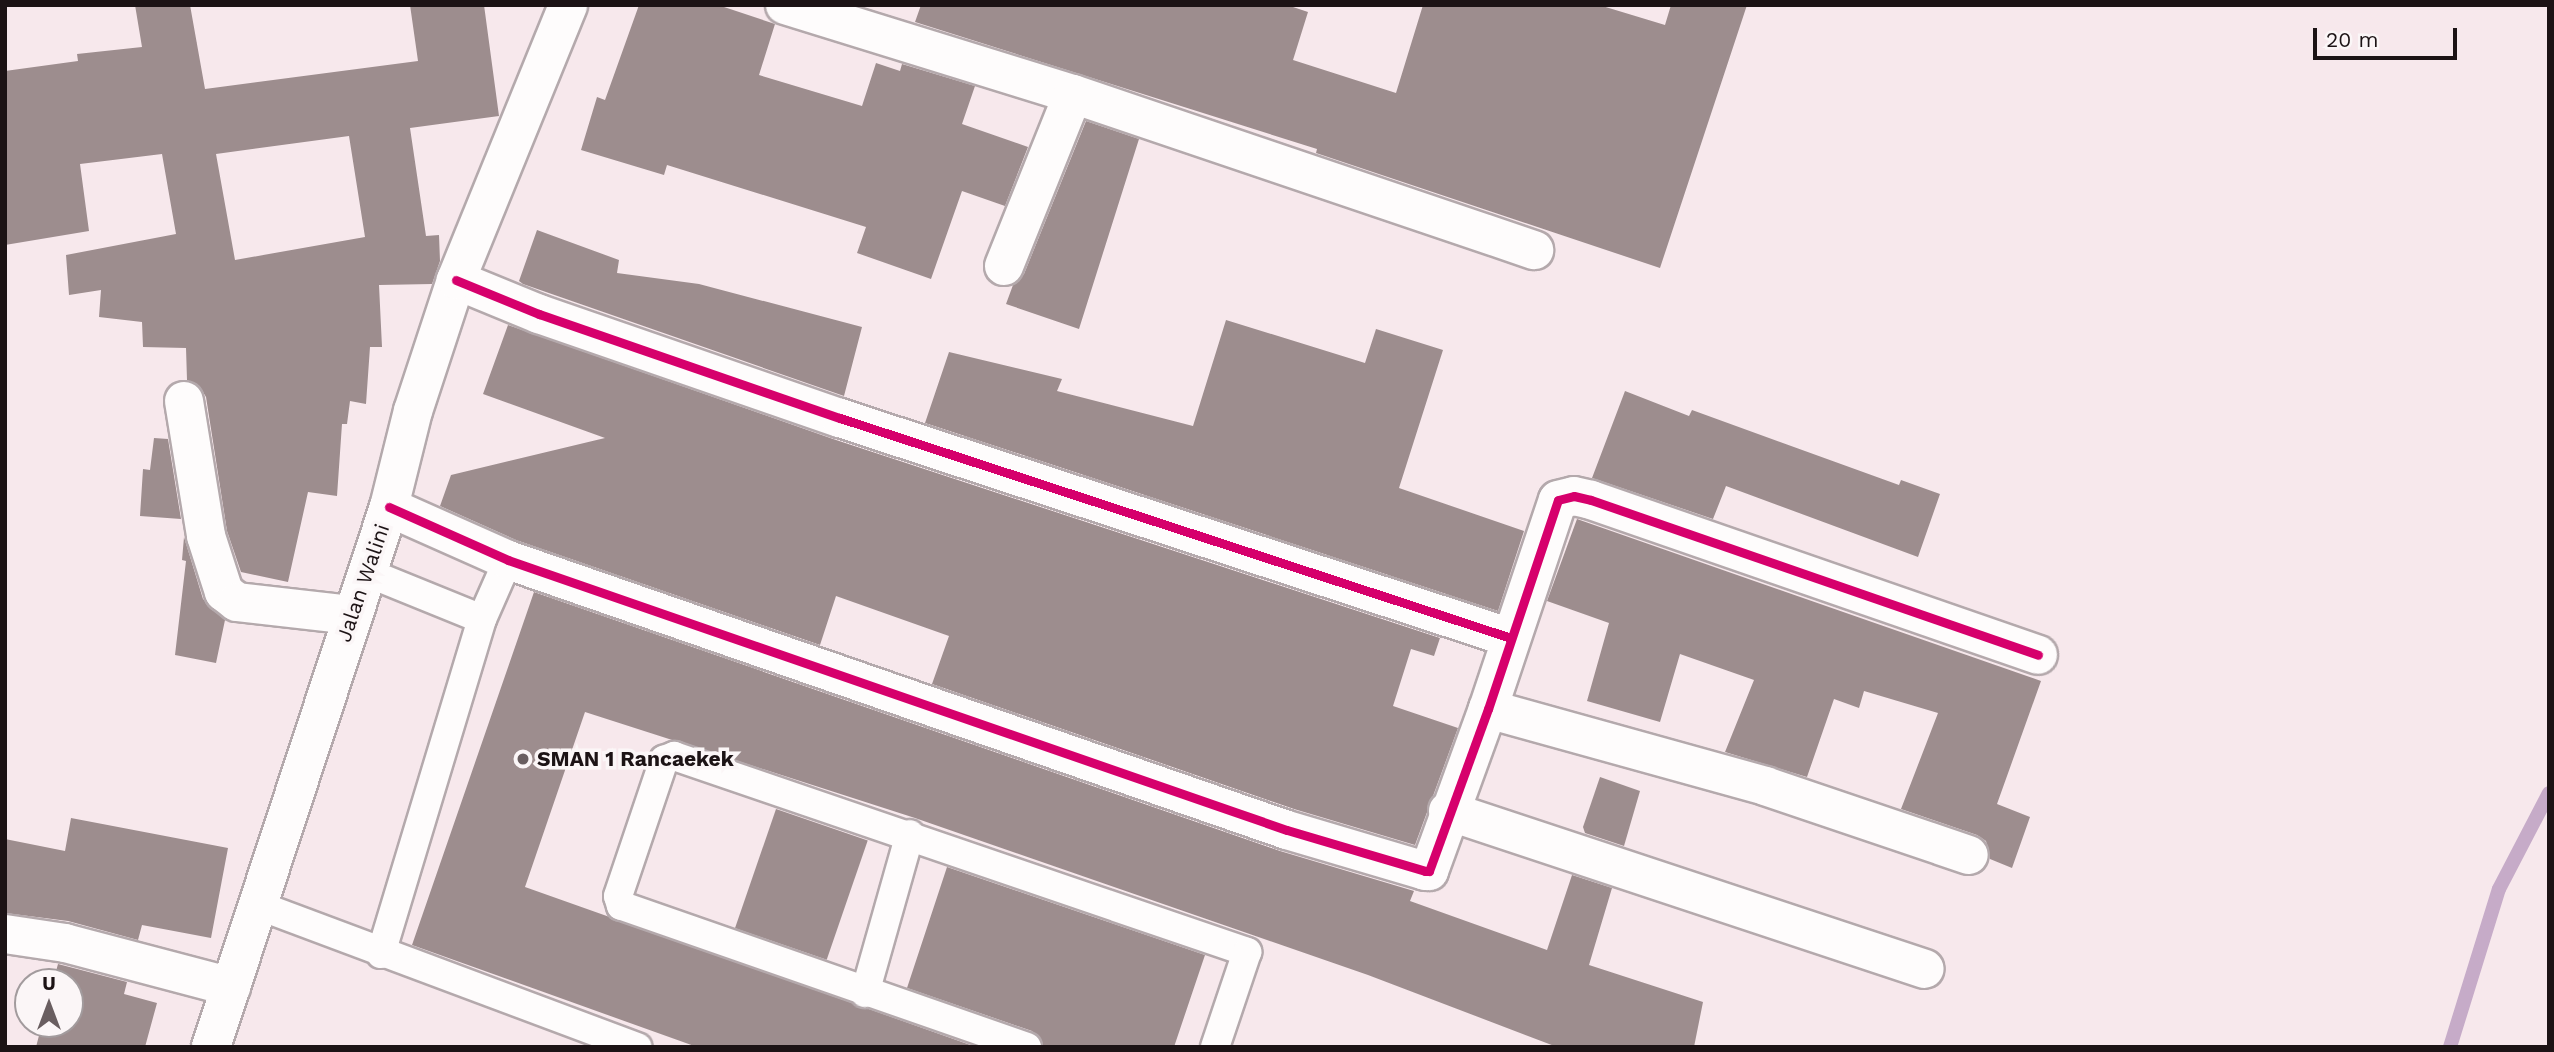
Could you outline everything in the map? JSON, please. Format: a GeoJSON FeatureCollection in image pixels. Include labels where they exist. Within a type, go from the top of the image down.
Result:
{"type":"FeatureCollection","features":[{"type":"Feature","properties":{"kind":"street","name":"Jalan Walini"},"geometry":{"type":"LineString","coordinates":[[211,1047],[260,906],[351,615],[389,508],[413,411],[456,279],[568,5]]}},
{"type":"Feature","properties":{"kind":"street"},"geometry":{"type":"LineString","coordinates":[[785,5],[1073,93],[1534,250]]}},
{"type":"Feature","properties":{"kind":"street"},"geometry":{"type":"LineString","coordinates":[[1004,266],[1073,93]]}},
{"type":"Feature","properties":{"kind":"street"},"geometry":{"type":"LineString","coordinates":[[456,279],[539,314],[840,418],[1511,638]]}},
{"type":"Feature","properties":{"kind":"street"},"geometry":{"type":"LineString","coordinates":[[184,401],[206,536],[224,592],[237,602],[351,615]]}},
{"type":"Feature","properties":{"kind":"street"},"geometry":{"type":"LineString","coordinates":[[389,508],[508,560],[1287,830],[1429,871],[1448,811],[1488,709],[1558,500],[1574,496],[2038,656]]}},
{"type":"Feature","properties":{"kind":"street"},"geometry":{"type":"LineString","coordinates":[[1488,709],[1765,786],[1969,855]]}},
{"type":"Feature","properties":{"kind":"street"},"geometry":{"type":"LineString","coordinates":[[1448,811],[1925,969]]}},
{"type":"Feature","properties":{"kind":"street"},"geometry":{"type":"LineString","coordinates":[[5,934],[65,943],[231,987]]}},
{"type":"Feature","properties":{"kind":"lane"},"geometry":{"type":"LineString","coordinates":[[381,954],[482,619],[508,560]]}},
{"type":"Feature","properties":{"kind":"lane"},"geometry":{"type":"LineString","coordinates":[[366,572],[482,619]]}},
{"type":"Feature","properties":{"kind":"lane"},"geometry":{"type":"LineString","coordinates":[[1027,1047],[865,993],[621,906],[618,896],[664,760],[674,756],[910,834],[1247,951],[1215,1047]]}},
{"type":"Feature","properties":{"kind":"lane"},"geometry":{"type":"LineString","coordinates":[[865,993],[910,834]]}},
{"type":"Feature","properties":{"kind":"lane"},"geometry":{"type":"LineString","coordinates":[[260,906],[381,954],[638,1047]]}},
{"type":"Feature","properties":{"kind":"building"},"geometry":{"type":"Polygon","coordinates":[[[135,5],[190,5],[205,89],[418,61],[410,5],[484,5],[499,116],[410,128],[426,236],[439,235],[440,261],[432,284],[379,285],[382,347],[370,347],[366,404],[350,401],[347,424],[342,424],[337,496],[308,492],[288,582],[241,572],[227,531],[206,397],[200,387],[187,380],[186,348],[143,347],[142,322],[99,317],[101,290],[69,295],[66,255],[176,234],[162,154],[80,164],[89,231],[5,245],[5,71],[78,61],[77,54],[142,47],[135,5]],[[349,136],[216,154],[235,260],[365,237],[349,136]]]}},
{"type":"Feature","properties":{"kind":"building"},"geometry":{"type":"Polygon","coordinates":[[[639,5],[718,5],[775,24],[759,75],[862,106],[876,63],[900,71],[902,64],[975,86],[962,124],[1028,147],[1005,206],[962,191],[931,279],[857,253],[866,227],[667,165],[664,175],[581,150],[597,97],[605,100],[639,5]]]}},
{"type":"Feature","properties":{"kind":"building"},"geometry":{"type":"Polygon","coordinates":[[[921,5],[1287,5],[1308,12],[1293,60],[1396,93],[1423,5],[1599,5],[1665,25],[1671,5],[1747,5],[1660,268],[1316,153],[1317,149],[915,22],[921,5]]]}},
{"type":"Feature","properties":{"kind":"building"},"geometry":{"type":"Polygon","coordinates":[[[1086,121],[1139,139],[1079,329],[1006,304],[1013,285],[1024,274],[1086,121]]]}},
{"type":"Feature","properties":{"kind":"building"},"geometry":{"type":"Polygon","coordinates":[[[537,230],[619,260],[617,273],[699,284],[862,327],[844,396],[523,284],[519,281],[537,230]]]}},
{"type":"Feature","properties":{"kind":"building"},"geometry":{"type":"Polygon","coordinates":[[[1226,320],[1365,363],[1376,329],[1443,350],[1399,488],[1524,531],[1498,611],[925,423],[949,352],[1062,379],[1057,391],[1193,426],[1226,320]]]}},
{"type":"Feature","properties":{"kind":"building"},"geometry":{"type":"Polygon","coordinates":[[[508,325],[833,439],[1440,638],[1434,656],[1411,649],[1393,706],[1458,728],[1415,845],[1294,809],[932,684],[949,636],[836,596],[820,645],[516,540],[440,506],[451,475],[605,438],[483,394],[508,325]]]}},
{"type":"Feature","properties":{"kind":"building"},"geometry":{"type":"Polygon","coordinates":[[[1625,391],[1689,416],[1692,410],[1899,485],[1901,480],[1940,494],[1918,557],[1726,486],[1713,519],[1592,478],[1625,391]]]}},
{"type":"Feature","properties":{"kind":"building"},"geometry":{"type":"Polygon","coordinates":[[[154,438],[168,439],[181,519],[140,516],[143,469],[150,470],[154,438]]]}},
{"type":"Feature","properties":{"kind":"building"},"geometry":{"type":"Polygon","coordinates":[[[1577,519],[2041,681],[1997,804],[2030,817],[2012,868],[1990,859],[1986,841],[1977,835],[1901,809],[1938,713],[1864,691],[1859,708],[1834,699],[1807,777],[1725,752],[1754,680],[1680,654],[1660,722],[1587,701],[1609,623],[1547,601],[1577,519]]]}},
{"type":"Feature","properties":{"kind":"building"},"geometry":{"type":"Polygon","coordinates":[[[184,537],[203,599],[225,620],[216,663],[175,655],[186,561],[182,560],[184,537]]]}},
{"type":"Feature","properties":{"kind":"building"},"geometry":{"type":"Polygon","coordinates":[[[534,592],[1280,851],[1414,891],[1410,901],[1547,950],[1572,875],[1612,888],[1589,965],[1703,1002],[1694,1047],[1557,1047],[1368,975],[915,818],[585,712],[525,887],[976,1047],[697,1047],[412,945],[534,592]]]}},
{"type":"Feature","properties":{"kind":"building"},"geometry":{"type":"Polygon","coordinates":[[[1600,777],[1640,791],[1624,846],[1585,833],[1583,827],[1600,777]]]}},
{"type":"Feature","properties":{"kind":"building"},"geometry":{"type":"Polygon","coordinates":[[[776,809],[868,841],[827,960],[735,928],[776,809]]]}},
{"type":"Feature","properties":{"kind":"building"},"geometry":{"type":"Polygon","coordinates":[[[71,818],[228,848],[211,938],[142,925],[138,940],[68,921],[5,913],[5,839],[65,851],[71,818]]]}},
{"type":"Feature","properties":{"kind":"building"},"geometry":{"type":"Polygon","coordinates":[[[947,867],[1205,955],[1174,1047],[1043,1047],[1032,1031],[907,988],[947,867]]]}},
{"type":"Feature","properties":{"kind":"building"},"geometry":{"type":"Polygon","coordinates":[[[58,964],[73,968],[57,968],[58,964]]]}},
{"type":"Feature","properties":{"kind":"building"},"geometry":{"type":"Polygon","coordinates":[[[84,971],[127,982],[124,994],[157,1003],[145,1047],[36,1047],[38,1038],[84,1038],[84,971]]]}},
{"type":"Feature","properties":{"kind":"waterway"},"geometry":{"type":"LineString","coordinates":[[2450,1047],[2499,889],[2549,793]]}},
{"type":"Feature","properties":{"kind":"cycle path"},"geometry":{"type":"LineString","coordinates":[[456,280],[539,314],[840,418],[1511,638]]}},
{"type":"Feature","properties":{"kind":"cycle path"},"geometry":{"type":"LineString","coordinates":[[389,507],[508,560],[1287,830],[1425,871],[1429,871],[1488,709],[1558,500],[1574,496],[1591,500],[2038,655]]}},
{"type":"Feature","properties":{"kind":"place","name":"SMAN 1 Rancaekek"},"geometry":{"type":"Point","coordinates":[523,759]}}]}
